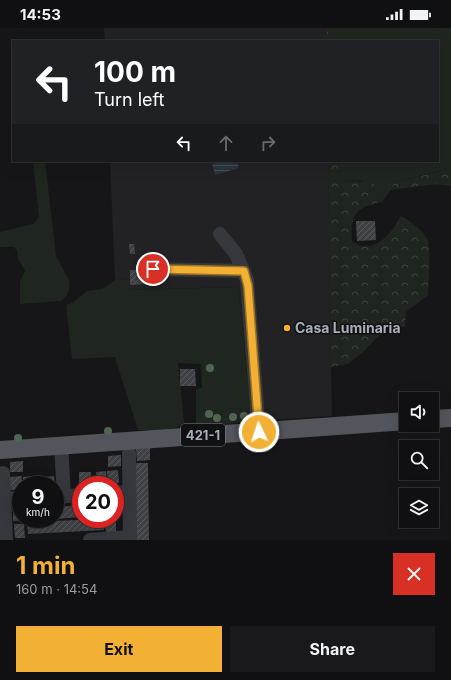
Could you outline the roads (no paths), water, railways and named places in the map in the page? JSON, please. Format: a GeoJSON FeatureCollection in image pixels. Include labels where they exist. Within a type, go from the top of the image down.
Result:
{"type":"FeatureCollection","features":[{"type":"Feature","properties":{"kind":"main road"},"geometry":{"type":"LineString","coordinates":[[439,419],[451,418]]}},
{"type":"Feature","properties":{"kind":"main road","name":"421-1"},"geometry":{"type":"LineString","coordinates":[[0,450],[399,422]]}},
{"type":"Feature","properties":{"kind":"street"},"geometry":{"type":"LineString","coordinates":[[220,234],[236,254],[244,271],[248,286],[259,432]]}},
{"type":"Feature","properties":{"kind":"street"},"geometry":{"type":"LineString","coordinates":[[153,269],[244,271]]}},
{"type":"Feature","properties":{"kind":"street"},"geometry":{"type":"LineString","coordinates":[[60,476],[61,445]]}},
{"type":"Feature","properties":{"kind":"street"},"geometry":{"type":"LineString","coordinates":[[124,481],[129,453]]}},
{"type":"Feature","properties":{"kind":"street"},"geometry":{"type":"LineString","coordinates":[[3,473],[6,540]]}},
{"type":"Feature","properties":{"kind":"street"},"geometry":{"type":"LineString","coordinates":[[5,499],[12,499]]}},
{"type":"Feature","properties":{"kind":"street"},"geometry":{"type":"LineString","coordinates":[[90,540],[130,539],[124,504]]}},
{"type":"Feature","properties":{"kind":"place","name":"Casa Luminaria"},"geometry":{"type":"Point","coordinates":[287,328]}}]}
